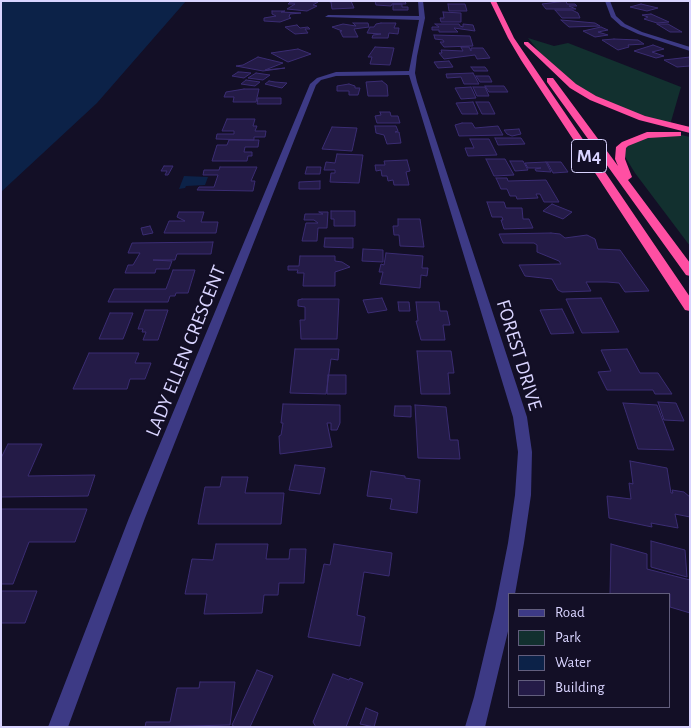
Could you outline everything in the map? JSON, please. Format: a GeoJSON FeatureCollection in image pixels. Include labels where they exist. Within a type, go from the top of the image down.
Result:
{"type":"FeatureCollection","features":[{"type":"Feature","properties":{"kind":"highway","name":"M4"},"geometry":{"type":"LineString","coordinates":[[493,1],[510,38],[690,307]]}},
{"type":"Feature","properties":{"kind":"highway","name":"M4"},"geometry":{"type":"LineString","coordinates":[[503,1],[526,43],[561,95],[690,272]]}},
{"type":"Feature","properties":{"kind":"highway"},"geometry":{"type":"LineString","coordinates":[[526,43],[539,52],[573,86],[593,98],[642,118],[690,130]]}},
{"type":"Feature","properties":{"kind":"highway"},"geometry":{"type":"LineString","coordinates":[[633,192],[620,159],[621,147],[624,144],[647,135],[690,135]]}},
{"type":"Feature","properties":{"kind":"street","name":"FOREST DRIVE"},"geometry":{"type":"LineString","coordinates":[[420,1],[422,18],[412,73],[520,417],[524,452],[523,495],[510,580],[484,697],[475,727]]}},
{"type":"Feature","properties":{"kind":"street"},"geometry":{"type":"LineString","coordinates":[[607,1],[614,17],[623,24],[690,49]]}},
{"type":"Feature","properties":{"kind":"street"},"geometry":{"type":"LineString","coordinates":[[328,17],[422,18]]}},
{"type":"Feature","properties":{"kind":"street"},"geometry":{"type":"LineString","coordinates":[[673,44],[690,39]]}},
{"type":"Feature","properties":{"kind":"street","name":"LADY ELLEN CRESCENT"},"geometry":{"type":"LineString","coordinates":[[58,727],[137,518],[313,84],[319,78],[336,74],[412,73]]}},
{"type":"Feature","properties":{"kind":"green space"},"geometry":{"type":"Polygon","coordinates":[[[528,38],[554,46],[568,43],[681,87],[670,125],[593,100],[557,74],[528,38]]]}},
{"type":"Feature","properties":{"kind":"green space"},"geometry":{"type":"Polygon","coordinates":[[[677,134],[690,137],[690,246],[635,173],[624,155],[623,147],[643,137],[677,134]]]}},
{"type":"Feature","properties":{"kind":"water"},"geometry":{"type":"Polygon","coordinates":[[[1,1],[186,1],[97,103],[1,192],[1,1]]]}},
{"type":"Feature","properties":{"kind":"water"},"geometry":{"type":"Polygon","coordinates":[[[184,176],[208,177],[205,185],[186,186],[179,189],[184,176]]]}},
{"type":"Feature","properties":{"kind":"building"},"geometry":{"type":"Polygon","coordinates":[[[327,1],[351,1],[354,8],[332,9],[331,2],[327,1]]]}},
{"type":"Feature","properties":{"kind":"building"},"geometry":{"type":"Polygon","coordinates":[[[375,1],[405,1],[406,4],[376,5],[375,1]]]}},
{"type":"Feature","properties":{"kind":"building"},"geometry":{"type":"Polygon","coordinates":[[[566,1],[567,4],[575,4],[577,6],[569,6],[576,9],[546,9],[542,4],[566,1]]]}},
{"type":"Feature","properties":{"kind":"building"},"geometry":{"type":"Polygon","coordinates":[[[290,2],[318,2],[313,5],[317,6],[307,11],[287,9],[295,4],[288,4],[290,2]]]}},
{"type":"Feature","properties":{"kind":"building"},"geometry":{"type":"Polygon","coordinates":[[[393,4],[402,4],[402,7],[408,7],[408,10],[393,10],[393,4]]]}},
{"type":"Feature","properties":{"kind":"building"},"geometry":{"type":"Polygon","coordinates":[[[448,4],[465,4],[467,11],[449,11],[448,4]]]}},
{"type":"Feature","properties":{"kind":"building"},"geometry":{"type":"Polygon","coordinates":[[[641,4],[658,8],[647,11],[630,7],[641,4]]]}},
{"type":"Feature","properties":{"kind":"building"},"geometry":{"type":"Polygon","coordinates":[[[555,10],[572,10],[578,13],[580,18],[562,18],[555,10]]]}},
{"type":"Feature","properties":{"kind":"building"},"geometry":{"type":"Polygon","coordinates":[[[272,11],[301,13],[290,14],[289,17],[291,18],[280,22],[264,21],[264,18],[276,16],[272,14],[272,11]]]}},
{"type":"Feature","properties":{"kind":"building"},"geometry":{"type":"Polygon","coordinates":[[[443,12],[461,13],[461,22],[441,22],[440,18],[444,18],[443,12]]]}},
{"type":"Feature","properties":{"kind":"building"},"geometry":{"type":"Polygon","coordinates":[[[651,14],[669,22],[657,23],[644,19],[648,17],[642,15],[651,14]]]}},
{"type":"Feature","properties":{"kind":"building"},"geometry":{"type":"Polygon","coordinates":[[[561,20],[595,23],[600,26],[569,27],[561,20]]]}},
{"type":"Feature","properties":{"kind":"building"},"geometry":{"type":"Polygon","coordinates":[[[353,23],[368,23],[369,27],[354,29],[358,37],[343,37],[340,31],[342,31],[332,27],[343,24],[356,26],[353,23]]]}},
{"type":"Feature","properties":{"kind":"building"},"geometry":{"type":"Polygon","coordinates":[[[381,23],[396,23],[394,28],[399,28],[398,34],[389,33],[388,38],[372,38],[373,35],[381,34],[367,33],[370,27],[381,23]]]}},
{"type":"Feature","properties":{"kind":"building"},"geometry":{"type":"Polygon","coordinates":[[[435,24],[459,24],[463,27],[463,24],[473,25],[475,31],[454,28],[458,32],[439,32],[439,30],[432,30],[432,27],[439,27],[435,24]]]}},
{"type":"Feature","properties":{"kind":"building"},"geometry":{"type":"Polygon","coordinates":[[[657,24],[668,24],[682,32],[670,32],[657,24]]]}},
{"type":"Feature","properties":{"kind":"building"},"geometry":{"type":"Polygon","coordinates":[[[297,25],[300,28],[308,27],[310,29],[305,29],[308,33],[295,34],[285,27],[297,25]]]}},
{"type":"Feature","properties":{"kind":"building"},"geometry":{"type":"Polygon","coordinates":[[[601,27],[608,30],[598,32],[608,35],[595,37],[583,31],[601,27]]]}},
{"type":"Feature","properties":{"kind":"building"},"geometry":{"type":"Polygon","coordinates":[[[434,35],[470,36],[473,46],[444,47],[440,42],[444,42],[443,40],[435,39],[434,35]]]}},
{"type":"Feature","properties":{"kind":"building"},"geometry":{"type":"Polygon","coordinates":[[[602,40],[638,40],[644,44],[628,45],[629,47],[618,50],[602,40]]]}},
{"type":"Feature","properties":{"kind":"building"},"geometry":{"type":"Polygon","coordinates":[[[653,45],[664,49],[652,52],[664,56],[656,58],[634,51],[653,45]]]}},
{"type":"Feature","properties":{"kind":"building"},"geometry":{"type":"Polygon","coordinates":[[[375,47],[394,48],[390,65],[370,64],[372,57],[368,57],[375,47]]]}},
{"type":"Feature","properties":{"kind":"building"},"geometry":{"type":"Polygon","coordinates":[[[461,47],[469,47],[471,51],[471,48],[483,48],[490,58],[477,59],[475,55],[444,59],[439,53],[442,53],[441,50],[463,51],[461,47]]]}},
{"type":"Feature","properties":{"kind":"building"},"geometry":{"type":"Polygon","coordinates":[[[298,49],[311,54],[288,62],[271,53],[298,49]]]}},
{"type":"Feature","properties":{"kind":"building"},"geometry":{"type":"Polygon","coordinates":[[[258,57],[283,63],[265,70],[285,68],[263,71],[236,66],[243,65],[258,57]]]}},
{"type":"Feature","properties":{"kind":"building"},"geometry":{"type":"Polygon","coordinates":[[[690,57],[690,66],[677,67],[664,60],[690,57]]]}},
{"type":"Feature","properties":{"kind":"building"},"geometry":{"type":"Polygon","coordinates":[[[449,61],[453,67],[438,68],[434,62],[449,61]]]}},
{"type":"Feature","properties":{"kind":"building"},"geometry":{"type":"Polygon","coordinates":[[[471,67],[485,67],[488,71],[474,71],[471,67]]]}},
{"type":"Feature","properties":{"kind":"building"},"geometry":{"type":"Polygon","coordinates":[[[238,72],[251,73],[244,78],[232,76],[238,72]]]}},
{"type":"Feature","properties":{"kind":"building"},"geometry":{"type":"Polygon","coordinates":[[[256,73],[270,75],[263,80],[248,78],[256,73]]]}},
{"type":"Feature","properties":{"kind":"building"},"geometry":{"type":"Polygon","coordinates":[[[473,73],[479,84],[464,84],[461,77],[447,78],[446,74],[473,73]]]}},
{"type":"Feature","properties":{"kind":"building"},"geometry":{"type":"Polygon","coordinates":[[[476,76],[489,76],[492,82],[480,82],[476,76]]]}},
{"type":"Feature","properties":{"kind":"building"},"geometry":{"type":"Polygon","coordinates":[[[246,80],[260,82],[255,86],[241,84],[246,80]]]}},
{"type":"Feature","properties":{"kind":"building"},"geometry":{"type":"Polygon","coordinates":[[[269,81],[287,83],[282,88],[265,84],[269,81]]]}},
{"type":"Feature","properties":{"kind":"building"},"geometry":{"type":"Polygon","coordinates":[[[382,81],[387,85],[388,96],[368,96],[366,82],[382,81]]]}},
{"type":"Feature","properties":{"kind":"building"},"geometry":{"type":"Polygon","coordinates":[[[349,84],[355,86],[355,88],[360,88],[358,95],[349,95],[349,91],[337,91],[337,86],[349,84]]]}},
{"type":"Feature","properties":{"kind":"building"},"geometry":{"type":"Polygon","coordinates":[[[485,86],[504,86],[508,92],[489,92],[485,86]]]}},
{"type":"Feature","properties":{"kind":"building"},"geometry":{"type":"Polygon","coordinates":[[[471,87],[476,98],[461,99],[455,88],[471,87]]]}},
{"type":"Feature","properties":{"kind":"building"},"geometry":{"type":"Polygon","coordinates":[[[473,87],[485,87],[489,96],[477,96],[473,87]]]}},
{"type":"Feature","properties":{"kind":"building"},"geometry":{"type":"Polygon","coordinates":[[[259,89],[256,102],[233,102],[234,97],[224,97],[226,92],[259,89]]]}},
{"type":"Feature","properties":{"kind":"building"},"geometry":{"type":"Polygon","coordinates":[[[258,98],[281,98],[281,104],[257,104],[258,98]]]}},
{"type":"Feature","properties":{"kind":"building"},"geometry":{"type":"Polygon","coordinates":[[[473,102],[478,114],[462,114],[456,103],[473,102]]]}},
{"type":"Feature","properties":{"kind":"building"},"geometry":{"type":"Polygon","coordinates":[[[476,102],[489,102],[495,114],[482,114],[476,102]]]}},
{"type":"Feature","properties":{"kind":"building"},"geometry":{"type":"Polygon","coordinates":[[[380,112],[390,112],[391,116],[398,116],[400,123],[377,123],[375,116],[381,115],[380,112]]]}},
{"type":"Feature","properties":{"kind":"building"},"geometry":{"type":"Polygon","coordinates":[[[227,119],[255,119],[253,126],[257,126],[255,131],[266,131],[265,137],[254,137],[254,140],[216,139],[217,134],[234,134],[234,131],[222,131],[227,119]]]}},
{"type":"Feature","properties":{"kind":"building"},"geometry":{"type":"Polygon","coordinates":[[[472,123],[475,128],[498,126],[503,135],[459,136],[455,125],[472,123]]]}},
{"type":"Feature","properties":{"kind":"building"},"geometry":{"type":"Polygon","coordinates":[[[375,126],[396,126],[398,131],[395,132],[399,132],[401,143],[387,144],[384,135],[376,133],[375,126]]]}},
{"type":"Feature","properties":{"kind":"building"},"geometry":{"type":"Polygon","coordinates":[[[332,127],[357,128],[352,151],[322,149],[332,127]]]}},
{"type":"Feature","properties":{"kind":"building"},"geometry":{"type":"Polygon","coordinates":[[[519,129],[521,134],[512,136],[504,130],[519,129]]]}},
{"type":"Feature","properties":{"kind":"building"},"geometry":{"type":"Polygon","coordinates":[[[495,138],[521,138],[525,144],[498,145],[495,138]]]}},
{"type":"Feature","properties":{"kind":"building"},"geometry":{"type":"Polygon","coordinates":[[[470,139],[489,139],[497,155],[468,156],[465,148],[474,148],[470,139]]]}},
{"type":"Feature","properties":{"kind":"building"},"geometry":{"type":"Polygon","coordinates":[[[229,140],[259,140],[258,147],[245,147],[244,152],[252,152],[252,156],[248,156],[247,161],[212,161],[217,145],[227,145],[229,140]]]}},
{"type":"Feature","properties":{"kind":"building"},"geometry":{"type":"Polygon","coordinates":[[[337,154],[363,155],[359,183],[330,182],[331,173],[335,173],[335,170],[324,170],[326,162],[335,163],[337,154]]]}},
{"type":"Feature","properties":{"kind":"building"},"geometry":{"type":"Polygon","coordinates":[[[486,159],[505,159],[514,175],[494,176],[486,159]]]}},
{"type":"Feature","properties":{"kind":"building"},"geometry":{"type":"Polygon","coordinates":[[[407,160],[410,171],[406,172],[409,185],[394,185],[393,180],[388,181],[387,176],[382,176],[381,170],[376,171],[375,165],[385,165],[384,161],[407,160]]]}},
{"type":"Feature","properties":{"kind":"building"},"geometry":{"type":"Polygon","coordinates":[[[510,161],[523,161],[528,170],[515,171],[510,161]]]}},
{"type":"Feature","properties":{"kind":"building"},"geometry":{"type":"Polygon","coordinates":[[[546,162],[551,172],[536,171],[535,169],[541,168],[528,168],[525,163],[546,162]]]}},
{"type":"Feature","properties":{"kind":"building"},"geometry":{"type":"Polygon","coordinates":[[[547,162],[561,162],[568,172],[553,173],[547,162]]]}},
{"type":"Feature","properties":{"kind":"building"},"geometry":{"type":"Polygon","coordinates":[[[164,166],[173,166],[168,175],[165,175],[167,171],[161,171],[164,166]]]}},
{"type":"Feature","properties":{"kind":"building"},"geometry":{"type":"Polygon","coordinates":[[[220,167],[257,167],[251,181],[255,181],[253,191],[197,190],[199,187],[214,187],[218,175],[203,175],[204,170],[219,170],[220,167]]]}},
{"type":"Feature","properties":{"kind":"building"},"geometry":{"type":"Polygon","coordinates":[[[307,167],[321,167],[320,174],[305,174],[307,167]]]}},
{"type":"Feature","properties":{"kind":"building"},"geometry":{"type":"Polygon","coordinates":[[[496,178],[507,178],[508,181],[546,180],[559,202],[544,202],[540,194],[536,194],[538,198],[517,199],[516,196],[510,196],[507,189],[501,189],[496,178]]]}},
{"type":"Feature","properties":{"kind":"building"},"geometry":{"type":"Polygon","coordinates":[[[320,181],[320,189],[299,189],[299,182],[320,181]]]}},
{"type":"Feature","properties":{"kind":"building"},"geometry":{"type":"Polygon","coordinates":[[[487,202],[504,202],[506,208],[522,208],[523,219],[529,219],[533,228],[504,229],[502,217],[492,217],[487,202]]]}},
{"type":"Feature","properties":{"kind":"building"},"geometry":{"type":"Polygon","coordinates":[[[552,204],[572,212],[563,219],[543,211],[552,204]]]}},
{"type":"Feature","properties":{"kind":"building"},"geometry":{"type":"Polygon","coordinates":[[[331,211],[355,211],[355,226],[334,226],[334,219],[331,219],[331,211]]]}},
{"type":"Feature","properties":{"kind":"building"},"geometry":{"type":"Polygon","coordinates":[[[179,212],[204,212],[201,222],[218,222],[216,233],[164,233],[169,221],[185,221],[177,217],[179,212]]]}},
{"type":"Feature","properties":{"kind":"building"},"geometry":{"type":"Polygon","coordinates":[[[319,212],[328,212],[327,228],[318,228],[317,241],[302,241],[306,223],[318,223],[314,220],[304,220],[305,214],[323,214],[319,212]]]}},
{"type":"Feature","properties":{"kind":"building"},"geometry":{"type":"Polygon","coordinates":[[[398,219],[420,219],[424,247],[400,246],[399,235],[394,235],[393,226],[398,226],[398,219]]]}},
{"type":"Feature","properties":{"kind":"building"},"geometry":{"type":"Polygon","coordinates":[[[150,226],[153,233],[143,235],[141,228],[150,226]]]}},
{"type":"Feature","properties":{"kind":"building"},"geometry":{"type":"Polygon","coordinates":[[[499,234],[560,234],[565,238],[587,235],[595,239],[598,249],[620,250],[649,291],[625,292],[619,283],[586,282],[591,291],[562,292],[558,290],[552,279],[525,276],[519,265],[561,264],[559,261],[537,252],[537,245],[534,243],[503,243],[499,234]]]}},
{"type":"Feature","properties":{"kind":"building"},"geometry":{"type":"Polygon","coordinates":[[[325,238],[353,238],[353,248],[324,247],[325,238]]]}},
{"type":"Feature","properties":{"kind":"building"},"geometry":{"type":"Polygon","coordinates":[[[213,242],[211,254],[177,254],[175,260],[153,260],[172,261],[169,269],[156,269],[155,273],[125,273],[128,265],[133,265],[140,253],[128,253],[132,243],[213,242]]]}},
{"type":"Feature","properties":{"kind":"building"},"geometry":{"type":"Polygon","coordinates":[[[363,249],[383,250],[383,262],[362,261],[363,249]]]}},
{"type":"Feature","properties":{"kind":"building"},"geometry":{"type":"Polygon","coordinates":[[[386,253],[423,256],[422,268],[428,268],[427,276],[421,275],[420,288],[380,284],[383,272],[379,272],[381,264],[384,265],[386,253]]]}},
{"type":"Feature","properties":{"kind":"building"},"geometry":{"type":"Polygon","coordinates":[[[300,256],[335,256],[335,261],[342,262],[350,267],[335,272],[335,286],[303,286],[304,273],[297,273],[298,270],[288,270],[288,266],[299,266],[300,256]]]}},
{"type":"Feature","properties":{"kind":"building"},"geometry":{"type":"Polygon","coordinates":[[[173,270],[195,270],[188,293],[176,293],[175,296],[170,296],[168,302],[108,302],[114,289],[166,289],[173,270]]]}},
{"type":"Feature","properties":{"kind":"building"},"geometry":{"type":"Polygon","coordinates":[[[382,298],[387,310],[368,313],[363,300],[382,298]]]}},
{"type":"Feature","properties":{"kind":"building"},"geometry":{"type":"Polygon","coordinates":[[[601,298],[619,332],[582,333],[566,299],[601,298]]]}},
{"type":"Feature","properties":{"kind":"building"},"geometry":{"type":"Polygon","coordinates":[[[339,299],[337,339],[301,339],[300,320],[305,320],[305,307],[298,306],[298,300],[339,299]]]}},
{"type":"Feature","properties":{"kind":"building"},"geometry":{"type":"Polygon","coordinates":[[[398,302],[409,302],[410,311],[399,311],[398,302]]]}},
{"type":"Feature","properties":{"kind":"building"},"geometry":{"type":"Polygon","coordinates":[[[416,302],[439,302],[440,311],[447,311],[450,325],[443,325],[445,340],[421,340],[416,321],[418,321],[416,302]]]}},
{"type":"Feature","properties":{"kind":"building"},"geometry":{"type":"Polygon","coordinates":[[[562,309],[574,333],[551,334],[540,310],[562,309]]]}},
{"type":"Feature","properties":{"kind":"building"},"geometry":{"type":"Polygon","coordinates":[[[145,310],[168,310],[158,340],[143,340],[146,332],[142,332],[143,329],[138,329],[145,310]]]}},
{"type":"Feature","properties":{"kind":"building"},"geometry":{"type":"Polygon","coordinates":[[[110,313],[133,313],[123,339],[99,339],[110,313]]]}},
{"type":"Feature","properties":{"kind":"building"},"geometry":{"type":"Polygon","coordinates":[[[295,349],[339,349],[338,360],[331,359],[326,394],[290,393],[295,349]]]}},
{"type":"Feature","properties":{"kind":"building"},"geometry":{"type":"Polygon","coordinates":[[[627,349],[640,373],[658,373],[672,394],[655,394],[653,390],[607,390],[598,372],[611,371],[601,350],[627,349]]]}},
{"type":"Feature","properties":{"kind":"building"},"geometry":{"type":"Polygon","coordinates":[[[417,351],[451,351],[454,373],[448,373],[450,394],[421,394],[417,351]]]}},
{"type":"Feature","properties":{"kind":"building"},"geometry":{"type":"Polygon","coordinates":[[[89,353],[139,353],[135,363],[151,363],[145,379],[130,379],[127,389],[73,389],[89,353]]]}},
{"type":"Feature","properties":{"kind":"building"},"geometry":{"type":"Polygon","coordinates":[[[328,375],[346,375],[346,394],[327,394],[328,375]]]}},
{"type":"Feature","properties":{"kind":"building"},"geometry":{"type":"Polygon","coordinates":[[[658,402],[676,403],[684,421],[664,420],[658,402]]]}},
{"type":"Feature","properties":{"kind":"building"},"geometry":{"type":"Polygon","coordinates":[[[623,403],[657,405],[674,450],[638,449],[623,403]]]}},
{"type":"Feature","properties":{"kind":"building"},"geometry":{"type":"Polygon","coordinates":[[[283,404],[340,405],[340,423],[337,430],[331,430],[331,423],[327,423],[332,447],[280,454],[279,436],[281,435],[283,423],[281,423],[283,404]]]}},
{"type":"Feature","properties":{"kind":"building"},"geometry":{"type":"Polygon","coordinates":[[[415,405],[446,407],[450,440],[458,440],[460,459],[418,458],[415,405]]]}},
{"type":"Feature","properties":{"kind":"building"},"geometry":{"type":"Polygon","coordinates":[[[395,406],[411,406],[411,417],[394,416],[395,406]]]}},
{"type":"Feature","properties":{"kind":"building"},"geometry":{"type":"Polygon","coordinates":[[[8,444],[42,444],[28,476],[95,475],[88,496],[1,497],[1,458],[8,444]]]}},
{"type":"Feature","properties":{"kind":"building"},"geometry":{"type":"Polygon","coordinates":[[[630,461],[667,468],[671,493],[673,493],[672,490],[684,492],[690,497],[690,517],[675,514],[678,528],[651,523],[652,527],[609,518],[607,496],[631,499],[629,483],[633,484],[630,461]]]}},
{"type":"Feature","properties":{"kind":"building"},"geometry":{"type":"Polygon","coordinates":[[[295,465],[325,468],[320,494],[289,490],[295,465]]]}},
{"type":"Feature","properties":{"kind":"building"},"geometry":{"type":"Polygon","coordinates":[[[371,471],[420,480],[417,513],[390,509],[392,499],[367,496],[371,471]]]}},
{"type":"Feature","properties":{"kind":"building"},"geometry":{"type":"Polygon","coordinates":[[[222,477],[248,477],[245,493],[284,493],[281,524],[198,524],[205,487],[220,487],[222,477]]]}},
{"type":"Feature","properties":{"kind":"building"},"geometry":{"type":"Polygon","coordinates":[[[1,509],[87,509],[75,542],[29,542],[13,584],[1,584],[1,509]]]}},
{"type":"Feature","properties":{"kind":"building"},"geometry":{"type":"Polygon","coordinates":[[[651,541],[685,550],[687,577],[651,567],[651,541]]]}},
{"type":"Feature","properties":{"kind":"building"},"geometry":{"type":"Polygon","coordinates":[[[216,544],[268,544],[266,559],[289,559],[290,549],[306,549],[304,583],[279,583],[278,595],[264,595],[262,613],[204,614],[207,594],[185,594],[192,559],[213,560],[216,544]]]}},
{"type":"Feature","properties":{"kind":"building"},"geometry":{"type":"Polygon","coordinates":[[[334,544],[392,553],[389,576],[364,572],[357,615],[365,617],[360,646],[308,637],[324,564],[330,565],[334,544]]]}},
{"type":"Feature","properties":{"kind":"building"},"geometry":{"type":"Polygon","coordinates":[[[611,544],[647,554],[647,569],[690,580],[690,613],[671,607],[671,593],[610,593],[611,544]]]}},
{"type":"Feature","properties":{"kind":"building"},"geometry":{"type":"Polygon","coordinates":[[[1,591],[37,591],[25,623],[1,623],[1,591]]]}},
{"type":"Feature","properties":{"kind":"building"},"geometry":{"type":"Polygon","coordinates":[[[257,670],[273,676],[250,727],[235,727],[232,725],[257,670]]]}},
{"type":"Feature","properties":{"kind":"building"},"geometry":{"type":"Polygon","coordinates":[[[333,674],[363,683],[346,727],[316,727],[313,722],[333,674]]]}},
{"type":"Feature","properties":{"kind":"building"},"geometry":{"type":"Polygon","coordinates":[[[200,682],[235,682],[230,725],[145,727],[146,722],[170,722],[177,688],[199,688],[200,682]]]}},
{"type":"Feature","properties":{"kind":"building"},"geometry":{"type":"Polygon","coordinates":[[[366,708],[378,713],[374,727],[360,724],[366,708]]]}}]}
